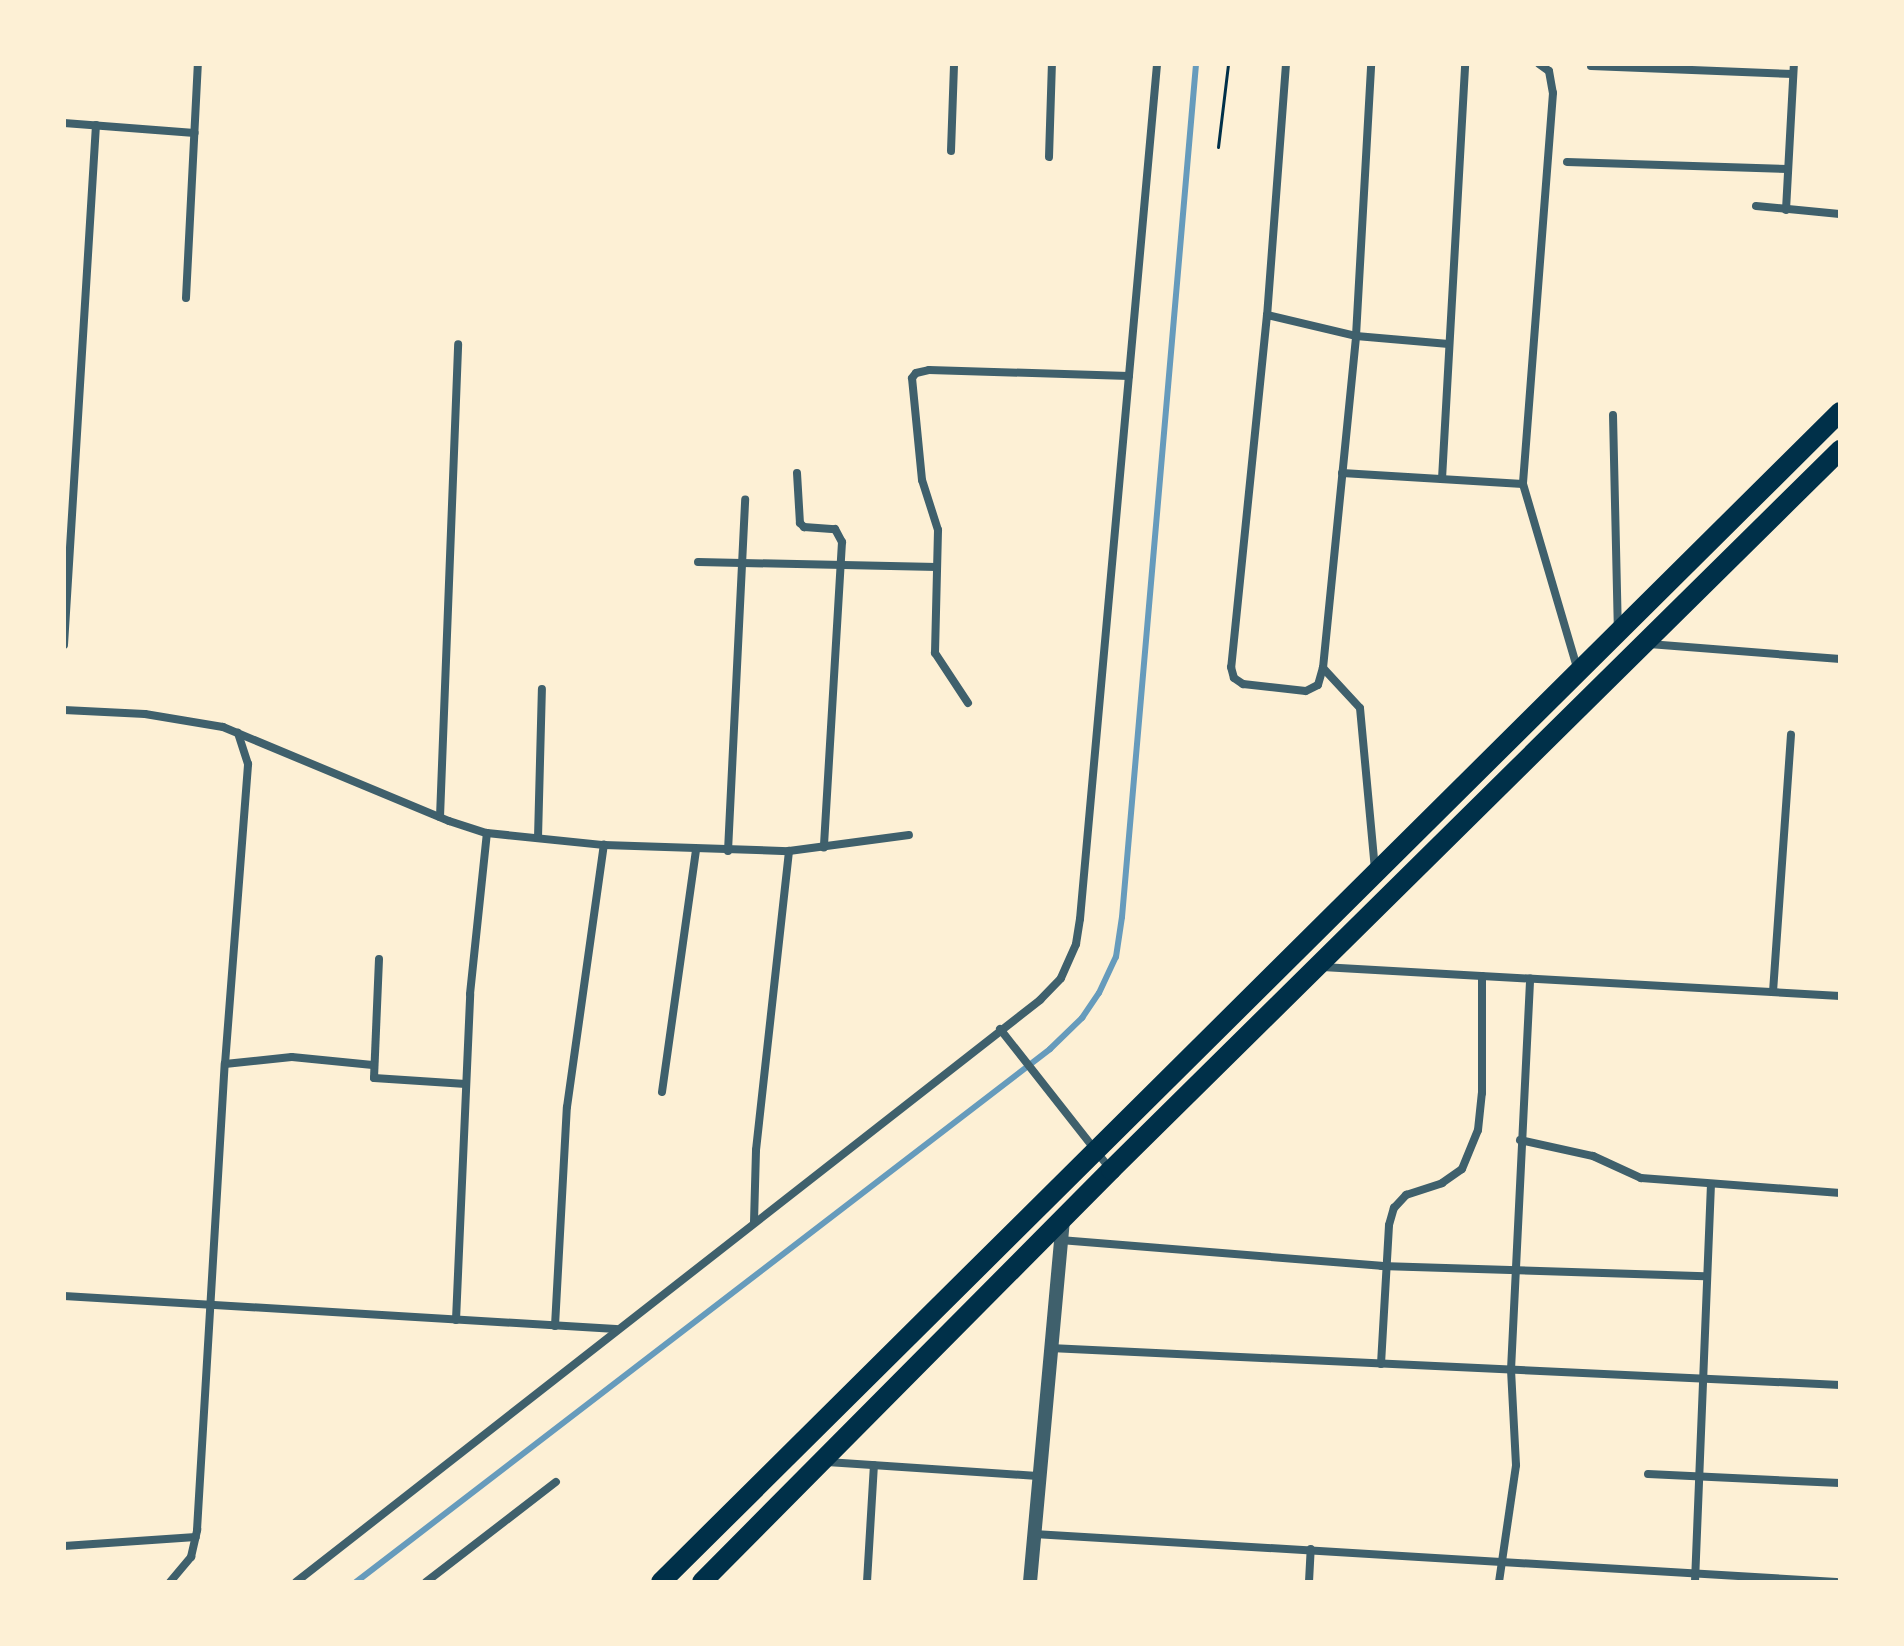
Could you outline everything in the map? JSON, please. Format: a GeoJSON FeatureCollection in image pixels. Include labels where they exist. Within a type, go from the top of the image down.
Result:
{"type":"FeatureCollection","features":[{"type":"Feature","properties":{"kind":"highway"},"geometry":{"type":"LineString","coordinates":[[661,1582],[1840,412]]}},
{"type":"Feature","properties":{"kind":"highway"},"geometry":{"type":"LineString","coordinates":[[702,1582],[1111,1170],[1840,450]]}},
{"type":"Feature","properties":{"kind":"street"},"geometry":{"type":"LineString","coordinates":[[186,298],[198,64]]}},
{"type":"Feature","properties":{"kind":"street"},"geometry":{"type":"LineString","coordinates":[[951,151],[954,64]]}},
{"type":"Feature","properties":{"kind":"street"},"geometry":{"type":"LineString","coordinates":[[1049,157],[1052,64]]}},
{"type":"Feature","properties":{"kind":"street"},"geometry":{"type":"LineString","coordinates":[[296,1582],[1051,990],[1061,978],[1076,944],[1157,64]]}},
{"type":"Feature","properties":{"kind":"street"},"geometry":{"type":"LineString","coordinates":[[1286,64],[1267,315],[1231,667],[1234,678],[1243,684],[1306,691],[1318,685],[1323,668],[1356,336],[1371,64]]}},
{"type":"Feature","properties":{"kind":"street"},"geometry":{"type":"LineString","coordinates":[[1442,479],[1465,64]]}},
{"type":"Feature","properties":{"kind":"street"},"geometry":{"type":"LineString","coordinates":[[1539,64],[1549,71],[1553,93],[1523,484],[1578,672]]}},
{"type":"Feature","properties":{"kind":"street"},"geometry":{"type":"LineString","coordinates":[[1591,66],[1794,69],[1786,210]]}},
{"type":"Feature","properties":{"kind":"street"},"geometry":{"type":"LineString","coordinates":[[64,123],[195,133]]}},
{"type":"Feature","properties":{"kind":"street"},"geometry":{"type":"LineString","coordinates":[[64,645],[96,125]]}},
{"type":"Feature","properties":{"kind":"street"},"geometry":{"type":"LineString","coordinates":[[1567,162],[1788,169]]}},
{"type":"Feature","properties":{"kind":"street"},"geometry":{"type":"LineString","coordinates":[[1756,206],[1840,214]]}},
{"type":"Feature","properties":{"kind":"street"},"geometry":{"type":"LineString","coordinates":[[1267,315],[1356,336],[1449,344]]}},
{"type":"Feature","properties":{"kind":"street"},"geometry":{"type":"LineString","coordinates":[[440,817],[458,344]]}},
{"type":"Feature","properties":{"kind":"street"},"geometry":{"type":"LineString","coordinates":[[968,703],[935,653],[938,530],[922,480],[911,384],[916,373],[929,370],[1129,376]]}},
{"type":"Feature","properties":{"kind":"street"},"geometry":{"type":"LineString","coordinates":[[1613,415],[1618,633]]}},
{"type":"Feature","properties":{"kind":"street"},"geometry":{"type":"LineString","coordinates":[[797,473],[800,523],[804,527],[838,531],[842,542],[824,847]]}},
{"type":"Feature","properties":{"kind":"street"},"geometry":{"type":"LineString","coordinates":[[1342,473],[1523,484]]}},
{"type":"Feature","properties":{"kind":"street"},"geometry":{"type":"LineString","coordinates":[[728,851],[745,499]]}},
{"type":"Feature","properties":{"kind":"street"},"geometry":{"type":"LineString","coordinates":[[698,562],[937,567]]}},
{"type":"Feature","properties":{"kind":"street"},"geometry":{"type":"LineString","coordinates":[[1642,643],[1840,659]]}},
{"type":"Feature","properties":{"kind":"street"},"geometry":{"type":"LineString","coordinates":[[1323,668],[1360,708],[1376,874]]}},
{"type":"Feature","properties":{"kind":"street"},"geometry":{"type":"LineString","coordinates":[[538,838],[542,689]]}},
{"type":"Feature","properties":{"kind":"street"},"geometry":{"type":"LineString","coordinates":[[64,710],[201,721],[487,833],[604,845],[728,851],[789,851],[909,835]]}},
{"type":"Feature","properties":{"kind":"street"},"geometry":{"type":"LineString","coordinates":[[170,1582],[186,1565],[196,1537],[213,1305],[225,1064],[248,764],[238,733]]}},
{"type":"Feature","properties":{"kind":"street"},"geometry":{"type":"LineString","coordinates":[[1773,992],[1791,735]]}},
{"type":"Feature","properties":{"kind":"street"},"geometry":{"type":"LineString","coordinates":[[456,1320],[470,994],[487,833]]}},
{"type":"Feature","properties":{"kind":"street"},"geometry":{"type":"LineString","coordinates":[[555,1326],[567,1107],[604,845]]}},
{"type":"Feature","properties":{"kind":"street"},"geometry":{"type":"LineString","coordinates":[[662,1092],[696,850]]}},
{"type":"Feature","properties":{"kind":"street"},"geometry":{"type":"LineString","coordinates":[[754,1222],[756,1150],[789,851]]}},
{"type":"Feature","properties":{"kind":"street"},"geometry":{"type":"LineString","coordinates":[[379,959],[373,1065],[377,1081],[466,1084]]}},
{"type":"Feature","properties":{"kind":"street"},"geometry":{"type":"LineString","coordinates":[[1319,967],[1840,996]]}},
{"type":"Feature","properties":{"kind":"street"},"geometry":{"type":"LineString","coordinates":[[1381,1364],[1391,1215],[1399,1200],[1450,1179],[1462,1169],[1472,1149],[1481,1114],[1482,976]]}},
{"type":"Feature","properties":{"kind":"street"},"geometry":{"type":"LineString","coordinates":[[1499,1582],[1499,1560],[1516,1465],[1511,1370],[1530,978]]}},
{"type":"Feature","properties":{"kind":"street"},"geometry":{"type":"LineString","coordinates":[[1000,1029],[1111,1170]]}},
{"type":"Feature","properties":{"kind":"street"},"geometry":{"type":"LineString","coordinates":[[225,1064],[292,1057],[373,1065]]}},
{"type":"Feature","properties":{"kind":"street"},"geometry":{"type":"LineString","coordinates":[[1520,1140],[1593,1156],[1641,1178],[1840,1193]]}},
{"type":"Feature","properties":{"kind":"street"},"geometry":{"type":"LineString","coordinates":[[1695,1578],[1711,1184]]}},
{"type":"Feature","properties":{"kind":"street"},"geometry":{"type":"LineString","coordinates":[[1030,1582],[1063,1218]]}},
{"type":"Feature","properties":{"kind":"street"},"geometry":{"type":"LineString","coordinates":[[1060,1240],[1387,1266],[1705,1276]]}},
{"type":"Feature","properties":{"kind":"street"},"geometry":{"type":"LineString","coordinates":[[64,1296],[617,1330]]}},
{"type":"Feature","properties":{"kind":"street"},"geometry":{"type":"LineString","coordinates":[[1049,1348],[1840,1385]]}},
{"type":"Feature","properties":{"kind":"street"},"geometry":{"type":"LineString","coordinates":[[821,1462],[1038,1476]]}},
{"type":"Feature","properties":{"kind":"street"},"geometry":{"type":"LineString","coordinates":[[867,1582],[874,1465]]}},
{"type":"Feature","properties":{"kind":"street"},"geometry":{"type":"LineString","coordinates":[[1648,1474],[1840,1483]]}},
{"type":"Feature","properties":{"kind":"street"},"geometry":{"type":"LineString","coordinates":[[426,1582],[556,1482]]}},
{"type":"Feature","properties":{"kind":"street"},"geometry":{"type":"LineString","coordinates":[[1034,1534],[1499,1560],[1695,1578],[1837,1582]]}},
{"type":"Feature","properties":{"kind":"street"},"geometry":{"type":"LineString","coordinates":[[64,1546],[196,1537]]}},
{"type":"Feature","properties":{"kind":"street"},"geometry":{"type":"LineString","coordinates":[[1309,1582],[1311,1549]]}},
{"type":"Feature","properties":{"kind":"path"},"geometry":{"type":"LineString","coordinates":[[1218,147],[1228,64]]}},
{"type":"Feature","properties":{"kind":"waterway"},"geometry":{"type":"LineString","coordinates":[[356,1582],[1050,1049],[1082,1018],[1099,993],[1116,957],[1122,917],[1196,64]]}}]}
